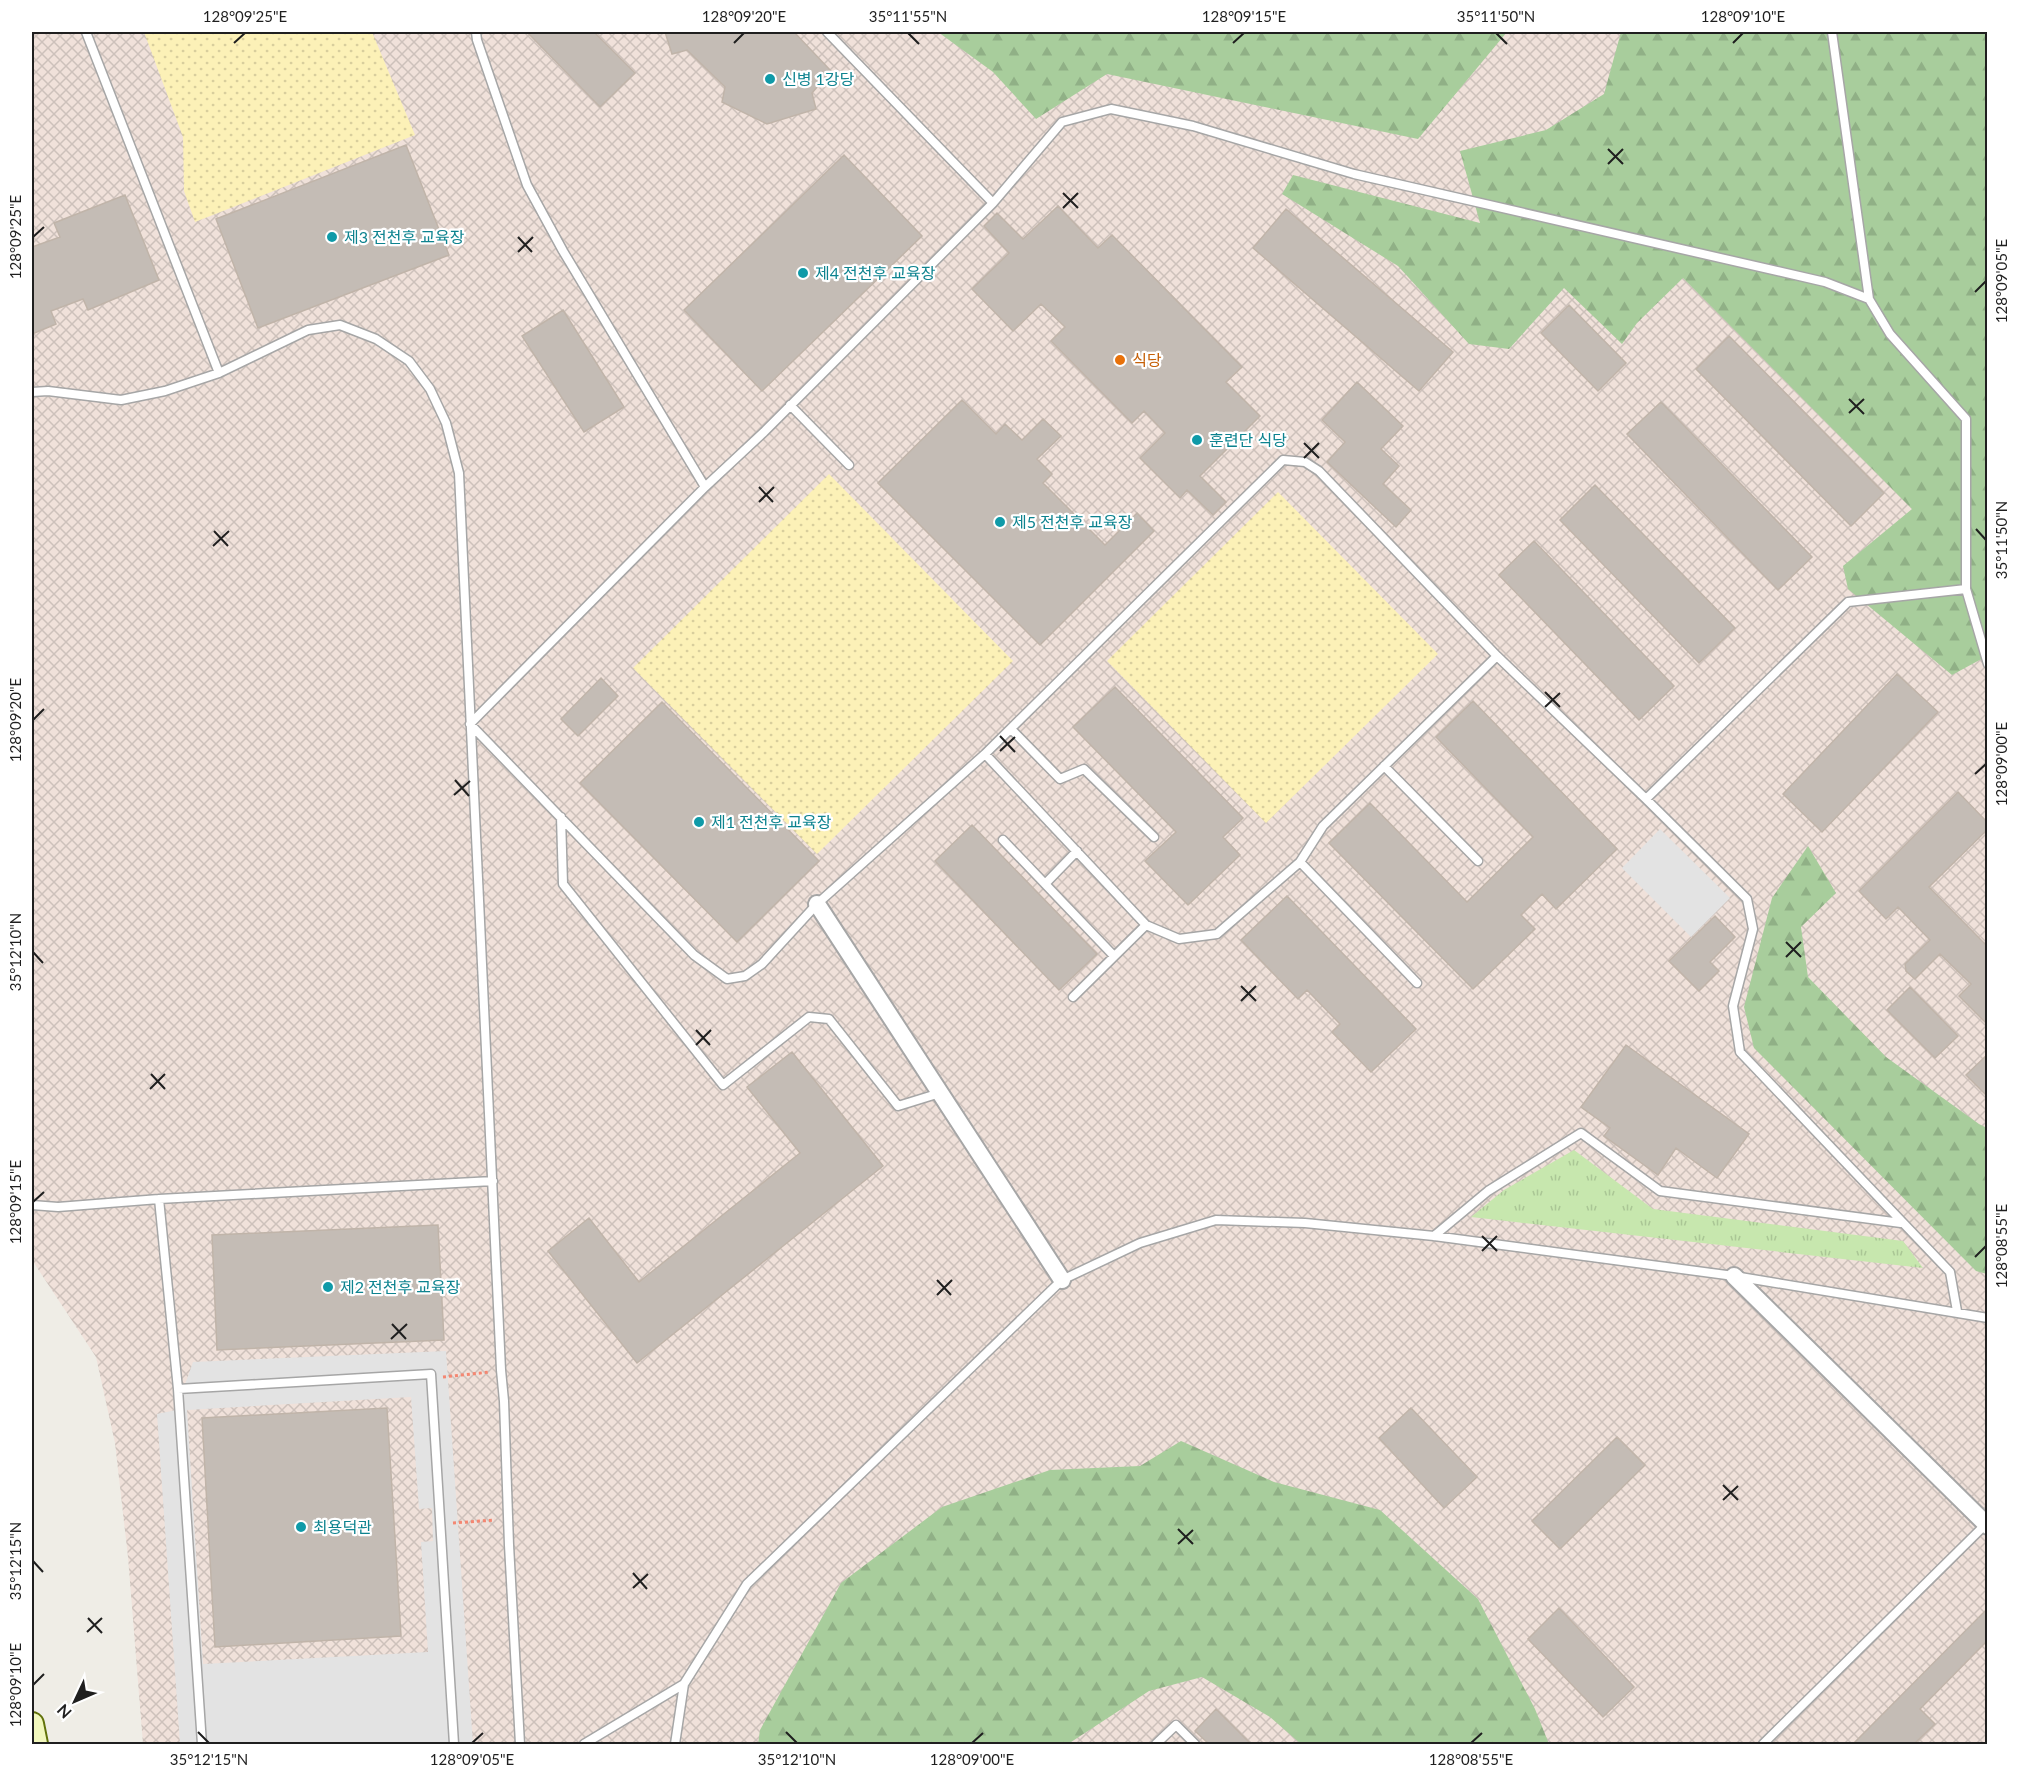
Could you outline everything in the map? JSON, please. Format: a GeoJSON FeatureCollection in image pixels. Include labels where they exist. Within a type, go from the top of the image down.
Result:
{"type":"FeatureCollection","features":[{"type":"Feature","properties":{"kind":"main road"},"geometry":{"type":"LineString","coordinates":[[32,1724],[36,1744]]}},
{"type":"Feature","properties":{"kind":"street"},"geometry":{"type":"LineString","coordinates":[[817,904],[1062,1280]]}},
{"type":"Feature","properties":{"kind":"street"},"geometry":{"type":"LineString","coordinates":[[1734,1276],[1987,1524]]}},
{"type":"Feature","properties":{"kind":"lane"},"geometry":{"type":"LineString","coordinates":[[86,32],[219,373]]}},
{"type":"Feature","properties":{"kind":"lane"},"geometry":{"type":"LineString","coordinates":[[476,32],[527,185],[563,251],[705,487]]}},
{"type":"Feature","properties":{"kind":"lane"},"geometry":{"type":"LineString","coordinates":[[827,32],[993,203]]}},
{"type":"Feature","properties":{"kind":"lane"},"geometry":{"type":"LineString","coordinates":[[1832,32],[1869,299],[1890,334],[1966,419],[1966,589],[1988,664]]}},
{"type":"Feature","properties":{"kind":"lane"},"geometry":{"type":"LineString","coordinates":[[470,724],[705,487],[993,203],[1062,122],[1111,109],[1193,126],[1354,174],[1825,282],[1869,299]]}},
{"type":"Feature","properties":{"kind":"lane"},"geometry":{"type":"LineString","coordinates":[[32,392],[48,391],[121,400],[165,392],[219,373],[308,330],[340,325],[376,339],[410,361],[430,389],[446,423],[459,473],[520,1744]]}},
{"type":"Feature","properties":{"kind":"lane"},"geometry":{"type":"LineString","coordinates":[[790,405],[849,465]]}},
{"type":"Feature","properties":{"kind":"lane"},"geometry":{"type":"LineString","coordinates":[[470,724],[694,955],[727,979],[745,976],[762,963],[817,904],[986,754],[1283,460],[1305,462],[1319,471],[1497,656],[1747,899],[1753,928],[1733,1006],[1740,1052],[1950,1272],[1957,1311]]}},
{"type":"Feature","properties":{"kind":"lane"},"geometry":{"type":"LineString","coordinates":[[1646,799],[1848,602],[1966,589]]}},
{"type":"Feature","properties":{"kind":"lane"},"geometry":{"type":"LineString","coordinates":[[986,754],[1146,925],[1179,939],[1217,934],[1300,862],[1323,825],[1497,656]]}},
{"type":"Feature","properties":{"kind":"lane"},"geometry":{"type":"LineString","coordinates":[[1011,729],[1060,779],[1084,769],[1154,837]]}},
{"type":"Feature","properties":{"kind":"lane"},"geometry":{"type":"LineString","coordinates":[[1384,766],[1478,861]]}},
{"type":"Feature","properties":{"kind":"lane"},"geometry":{"type":"LineString","coordinates":[[561,817],[563,884],[723,1085],[809,1017],[829,1019],[898,1106],[940,1094]]}},
{"type":"Feature","properties":{"kind":"lane"},"geometry":{"type":"LineString","coordinates":[[1004,840],[1114,956]]}},
{"type":"Feature","properties":{"kind":"lane"},"geometry":{"type":"LineString","coordinates":[[1045,884],[1077,851]]}},
{"type":"Feature","properties":{"kind":"lane"},"geometry":{"type":"LineString","coordinates":[[1300,862],[1417,983]]}},
{"type":"Feature","properties":{"kind":"lane"},"geometry":{"type":"LineString","coordinates":[[1073,997],[1146,925]]}},
{"type":"Feature","properties":{"kind":"lane"},"geometry":{"type":"LineString","coordinates":[[1434,1236],[1488,1191],[1581,1133],[1660,1191],[1902,1223]]}},
{"type":"Feature","properties":{"kind":"lane"},"geometry":{"type":"LineString","coordinates":[[32,1205],[58,1207],[159,1199],[493,1181]]}},
{"type":"Feature","properties":{"kind":"lane"},"geometry":{"type":"LineString","coordinates":[[159,1199],[178,1389],[202,1744]]}},
{"type":"Feature","properties":{"kind":"lane"},"geometry":{"type":"LineString","coordinates":[[675,1744],[684,1684],[747,1584],[1062,1280],[1140,1243],[1216,1220],[1305,1223],[1434,1236],[1734,1276],[1957,1311],[1988,1318]]}},
{"type":"Feature","properties":{"kind":"lane"},"geometry":{"type":"LineString","coordinates":[[178,1389],[431,1374],[454,1744]]}},
{"type":"Feature","properties":{"kind":"lane"},"geometry":{"type":"LineString","coordinates":[[1763,1744],[1987,1524]]}},
{"type":"Feature","properties":{"kind":"lane"},"geometry":{"type":"LineString","coordinates":[[584,1744],[684,1684]]}},
{"type":"Feature","properties":{"kind":"lane"},"geometry":{"type":"LineString","coordinates":[[1156,1744],[1176,1725],[1195,1744]]}},
{"type":"Feature","properties":{"kind":"path"},"geometry":{"type":"LineString","coordinates":[[432,1379],[501,1370]]}},
{"type":"Feature","properties":{"kind":"path"},"geometry":{"type":"LineString","coordinates":[[441,1524],[508,1520]]}},
{"type":"Feature","properties":{"kind":"shaded area"},"geometry":{"type":"Polygon","coordinates":[[[32,32],[1987,32],[1987,1744],[143,1744],[128,1557],[115,1443],[96,1357],[32,1260],[32,32]]]}},
{"type":"Feature","properties":{"kind":"shaded area"},"geometry":{"type":"Polygon","coordinates":[[[1660,829],[1730,898],[1691,937],[1622,868],[1660,829]]]}},
{"type":"Feature","properties":{"kind":"shaded area"},"geometry":{"type":"Polygon","coordinates":[[[446,1351],[473,1744],[180,1744],[157,1414],[176,1410],[193,1362],[446,1351]],[[411,1397],[187,1410],[203,1664],[428,1652],[421,1542],[433,1541],[432,1508],[419,1509],[411,1397]]]}},
{"type":"Feature","properties":{"kind":"green space"},"geometry":{"type":"Polygon","coordinates":[[[938,32],[1507,32],[1418,139],[1107,74],[1036,119],[993,72],[938,32]]]}},
{"type":"Feature","properties":{"kind":"green space"},"geometry":{"type":"Polygon","coordinates":[[[1621,32],[1987,32],[1987,656],[1952,675],[1848,589],[1843,566],[1912,509],[1683,278],[1637,323],[1622,344],[1564,288],[1509,349],[1469,344],[1398,266],[1282,194],[1293,175],[1480,223],[1460,151],[1546,130],[1604,94],[1621,32]]]}},
{"type":"Feature","properties":{"kind":"green space"},"geometry":{"type":"Polygon","coordinates":[[[1808,846],[1836,893],[1801,927],[1808,977],[1886,1057],[1987,1128],[1987,1274],[1976,1271],[1754,1048],[1744,1007],[1772,898],[1808,846]]]}},
{"type":"Feature","properties":{"kind":"green space"},"geometry":{"type":"Polygon","coordinates":[[[1574,1150],[1653,1209],[1903,1241],[1923,1268],[1471,1217],[1504,1190],[1574,1150]]]}},
{"type":"Feature","properties":{"kind":"green space"},"geometry":{"type":"Polygon","coordinates":[[[1181,1441],[1274,1482],[1380,1510],[1478,1599],[1535,1709],[1549,1744],[1301,1744],[1270,1717],[1202,1677],[1149,1691],[1068,1744],[758,1744],[760,1730],[841,1583],[942,1507],[1050,1470],[1140,1466],[1181,1441]]]}},
{"type":"Feature","properties":{"kind":"sand"},"geometry":{"type":"Polygon","coordinates":[[[144,32],[372,32],[415,135],[195,222],[184,191],[183,137],[144,32]]]}},
{"type":"Feature","properties":{"kind":"sand"},"geometry":{"type":"Polygon","coordinates":[[[829,474],[1013,661],[817,854],[633,668],[829,474]]]}},
{"type":"Feature","properties":{"kind":"sand"},"geometry":{"type":"Polygon","coordinates":[[[1278,492],[1438,654],[1266,823],[1107,661],[1278,492]]]}},
{"type":"Feature","properties":{"kind":"building"},"geometry":{"type":"Polygon","coordinates":[[[527,32],[594,32],[635,73],[600,107],[527,32]]]}},
{"type":"Feature","properties":{"kind":"building","name":"신병 1강당"},"geometry":{"type":"Polygon","coordinates":[[[665,32],[794,32],[831,71],[812,93],[816,109],[767,124],[722,102],[725,87],[687,50],[672,54],[665,32]]]}},
{"type":"Feature","properties":{"kind":"building","name":"제3 전천후 교육장"},"geometry":{"type":"Polygon","coordinates":[[[406,145],[449,255],[258,328],[216,219],[406,145]]]}},
{"type":"Feature","properties":{"kind":"building","name":"제4 전천후 교육장"},"geometry":{"type":"Polygon","coordinates":[[[844,155],[922,236],[762,391],[684,310],[844,155]]]}},
{"type":"Feature","properties":{"kind":"building"},"geometry":{"type":"Polygon","coordinates":[[[125,195],[159,280],[88,310],[83,299],[51,311],[56,324],[32,334],[32,247],[60,237],[54,223],[125,195]]]}},
{"type":"Feature","properties":{"kind":"building"},"geometry":{"type":"Polygon","coordinates":[[[1058,206],[1098,248],[1112,235],[1242,367],[1226,382],[1260,416],[1200,476],[1226,502],[1213,515],[1187,490],[1180,498],[1140,458],[1165,433],[1144,411],[1132,423],[1051,341],[1065,327],[1041,304],[1013,331],[972,289],[1009,253],[984,226],[997,213],[1023,239],[1058,206]]]}},
{"type":"Feature","properties":{"kind":"building"},"geometry":{"type":"Polygon","coordinates":[[[1286,209],[1453,352],[1419,391],[1253,248],[1286,209]]]}},
{"type":"Feature","properties":{"kind":"building"},"geometry":{"type":"Polygon","coordinates":[[[1569,305],[1626,363],[1598,391],[1541,333],[1569,305]]]}},
{"type":"Feature","properties":{"kind":"building"},"geometry":{"type":"Polygon","coordinates":[[[563,310],[624,407],[584,432],[522,336],[563,310]]]}},
{"type":"Feature","properties":{"kind":"building"},"geometry":{"type":"Polygon","coordinates":[[[1729,336],[1884,493],[1851,526],[1696,369],[1729,336]]]}},
{"type":"Feature","properties":{"kind":"building"},"geometry":{"type":"Polygon","coordinates":[[[1357,382],[1403,426],[1381,449],[1399,466],[1383,484],[1411,510],[1396,527],[1327,462],[1345,442],[1322,420],[1357,382]]]}},
{"type":"Feature","properties":{"kind":"building","name":"제5 전천후 교육장"},"geometry":{"type":"Polygon","coordinates":[[[962,400],[996,434],[1005,424],[1022,440],[1043,419],[1061,436],[1037,459],[1052,474],[1043,483],[1105,545],[1137,513],[1154,531],[1040,645],[878,483],[962,400]]]}},
{"type":"Feature","properties":{"kind":"building"},"geometry":{"type":"Polygon","coordinates":[[[1661,402],[1812,557],[1778,590],[1627,434],[1661,402]]]}},
{"type":"Feature","properties":{"kind":"building"},"geometry":{"type":"Polygon","coordinates":[[[1595,485],[1735,628],[1699,663],[1560,520],[1595,485]]]}},
{"type":"Feature","properties":{"kind":"building"},"geometry":{"type":"Polygon","coordinates":[[[1534,541],[1674,686],[1639,720],[1499,575],[1534,541]]]}},
{"type":"Feature","properties":{"kind":"building"},"geometry":{"type":"Polygon","coordinates":[[[1897,674],[1938,712],[1822,832],[1783,794],[1897,674]]]}},
{"type":"Feature","properties":{"kind":"building"},"geometry":{"type":"Polygon","coordinates":[[[601,678],[618,696],[578,736],[561,719],[601,678]]]}},
{"type":"Feature","properties":{"kind":"building"},"geometry":{"type":"Polygon","coordinates":[[[1115,687],[1243,818],[1223,837],[1240,855],[1188,905],[1145,861],[1176,832],[1073,727],[1115,687]]]}},
{"type":"Feature","properties":{"kind":"building"},"geometry":{"type":"Polygon","coordinates":[[[1473,701],[1617,849],[1556,909],[1542,894],[1521,915],[1535,929],[1473,989],[1329,843],[1370,803],[1467,902],[1533,837],[1436,737],[1473,701]]]}},
{"type":"Feature","properties":{"kind":"building","name":"제1 전천후 교육장"},"geometry":{"type":"Polygon","coordinates":[[[662,702],[819,861],[737,942],[580,783],[662,702]]]}},
{"type":"Feature","properties":{"kind":"building"},"geometry":{"type":"Polygon","coordinates":[[[1958,792],[1988,823],[1988,829],[1929,887],[1988,947],[1988,1025],[1959,996],[1971,984],[1940,954],[1915,979],[1906,971],[1905,964],[1930,940],[1898,907],[1886,919],[1859,891],[1958,792]]]}},
{"type":"Feature","properties":{"kind":"building"},"geometry":{"type":"Polygon","coordinates":[[[972,825],[1097,954],[1059,990],[935,861],[972,825]]]}},
{"type":"Feature","properties":{"kind":"building"},"geometry":{"type":"Polygon","coordinates":[[[1287,896],[1416,1029],[1371,1072],[1332,1032],[1340,1024],[1307,990],[1298,999],[1241,940],[1287,896]]]}},
{"type":"Feature","properties":{"kind":"building"},"geometry":{"type":"Polygon","coordinates":[[[1715,916],[1735,937],[1710,962],[1719,971],[1699,991],[1669,961],[1715,916]]]}},
{"type":"Feature","properties":{"kind":"building"},"geometry":{"type":"Polygon","coordinates":[[[1910,987],[1958,1036],[1935,1058],[1887,1010],[1910,987]]]}},
{"type":"Feature","properties":{"kind":"building"},"geometry":{"type":"Polygon","coordinates":[[[1626,1045],[1749,1134],[1717,1178],[1676,1148],[1658,1175],[1604,1136],[1610,1128],[1581,1107],[1626,1045]]]}},
{"type":"Feature","properties":{"kind":"building"},"geometry":{"type":"Polygon","coordinates":[[[792,1052],[883,1166],[637,1363],[548,1251],[589,1218],[639,1282],[800,1153],[747,1087],[792,1052]]]}},
{"type":"Feature","properties":{"kind":"building"},"geometry":{"type":"Polygon","coordinates":[[[1988,1054],[1988,1097],[1966,1075],[1988,1054]]]}},
{"type":"Feature","properties":{"kind":"building","name":"제2 전천후 교육장"},"geometry":{"type":"Polygon","coordinates":[[[438,1225],[444,1340],[217,1350],[212,1235],[438,1225]]]}},
{"type":"Feature","properties":{"kind":"building","name":"최용덕관"},"geometry":{"type":"Polygon","coordinates":[[[387,1408],[401,1636],[215,1647],[202,1418],[387,1408]]]}},
{"type":"Feature","properties":{"kind":"building"},"geometry":{"type":"Polygon","coordinates":[[[1411,1408],[1477,1477],[1444,1508],[1379,1438],[1411,1408]]]}},
{"type":"Feature","properties":{"kind":"building"},"geometry":{"type":"Polygon","coordinates":[[[1617,1437],[1645,1465],[1560,1549],[1532,1521],[1617,1437]]]}},
{"type":"Feature","properties":{"kind":"building"},"geometry":{"type":"Polygon","coordinates":[[[1559,1608],[1634,1687],[1603,1717],[1528,1639],[1559,1608]]]}},
{"type":"Feature","properties":{"kind":"building"},"geometry":{"type":"Polygon","coordinates":[[[1988,1608],[1988,1640],[1920,1709],[1935,1724],[1914,1744],[1853,1744],[1988,1608]]]}},
{"type":"Feature","properties":{"kind":"building"},"geometry":{"type":"Polygon","coordinates":[[[1216,1709],[1251,1744],[1209,1744],[1195,1731],[1216,1709]]]}},
{"type":"Feature","properties":{"kind":"place","name":"신병 1강당"},"geometry":{"type":"Point","coordinates":[770,79]}},
{"type":"Feature","properties":{"kind":"place","name":"제3 전천후 교육장"},"geometry":{"type":"Point","coordinates":[332,237]}},
{"type":"Feature","properties":{"kind":"place","name":"제4 전천후 교육장"},"geometry":{"type":"Point","coordinates":[803,273]}},
{"type":"Feature","properties":{"kind":"place","name":"식당"},"geometry":{"type":"Point","coordinates":[1120,360]}},
{"type":"Feature","properties":{"kind":"place","name":"훈련단 식당"},"geometry":{"type":"Point","coordinates":[1197,440]}},
{"type":"Feature","properties":{"kind":"place","name":"제5 전천후 교육장"},"geometry":{"type":"Point","coordinates":[1000,522]}},
{"type":"Feature","properties":{"kind":"place","name":"제1 전천후 교육장"},"geometry":{"type":"Point","coordinates":[699,822]}},
{"type":"Feature","properties":{"kind":"place","name":"제2 전천후 교육장"},"geometry":{"type":"Point","coordinates":[328,1287]}},
{"type":"Feature","properties":{"kind":"place","name":"최용덕관"},"geometry":{"type":"Point","coordinates":[301,1527]}}]}
